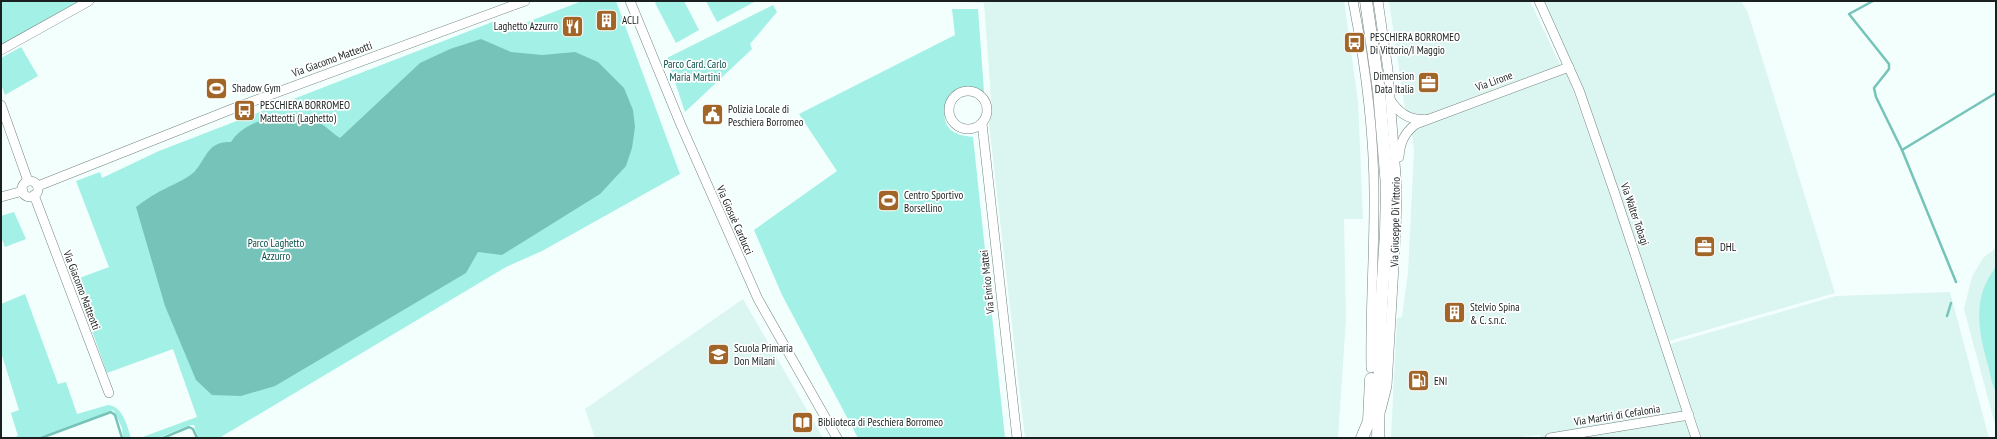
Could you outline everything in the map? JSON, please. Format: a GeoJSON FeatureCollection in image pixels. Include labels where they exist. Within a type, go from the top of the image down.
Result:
{"type":"FeatureCollection","features":[{"type":"Feature","properties":{"kind":"main road","name":"Via Giuseppe Di Vittorio"},"geometry":{"type":"LineString","coordinates":[[1366,1],[1379,91],[1387,186],[1386,233],[1381,310],[1378,438]]}},
{"type":"Feature","properties":{"kind":"main road","name":"Via Giuseppe Di Vittorio"},"geometry":{"type":"LineString","coordinates":[[1362,438],[1369,421],[1372,368],[1381,310]]}},
{"type":"Feature","properties":{"kind":"street"},"geometry":{"type":"LineString","coordinates":[[1,50],[90,1]]}},
{"type":"Feature","properties":{"kind":"street","name":"Via Giacomo Matteotti"},"geometry":{"type":"LineString","coordinates":[[38,186],[232,108],[525,1]]}},
{"type":"Feature","properties":{"kind":"street","name":"Via Giuseppe Di Vittorio"},"geometry":{"type":"LineString","coordinates":[[1353,1],[1362,53],[1370,115],[1374,190],[1371,305],[1372,368]]}},
{"type":"Feature","properties":{"kind":"street","name":"Via Giuseppe Di Vittorio"},"geometry":{"type":"LineString","coordinates":[[1378,1],[1386,53],[1396,178],[1397,224],[1387,386],[1384,403],[1378,419]]}},
{"type":"Feature","properties":{"kind":"street","name":"Via Walter Tobagi"},"geometry":{"type":"LineString","coordinates":[[1539,1],[1569,67],[1615,194],[1696,438]]}},
{"type":"Feature","properties":{"kind":"street","name":"Via Giosuè Carducci"},"geometry":{"type":"LineString","coordinates":[[631,2],[681,125],[758,299],[837,438]]}},
{"type":"Feature","properties":{"kind":"street","name":"Via Lirone"},"geometry":{"type":"LineString","coordinates":[[1396,178],[1400,148],[1405,134],[1416,124],[1569,67]]}},
{"type":"Feature","properties":{"kind":"street"},"geometry":{"type":"LineString","coordinates":[[966,91],[978,94],[986,104],[985,117],[982,123],[971,128],[965,128],[954,123],[951,118],[949,107],[954,96],[966,91]]}},
{"type":"Feature","properties":{"kind":"street","name":"Via Lirone"},"geometry":{"type":"LineString","coordinates":[[1390,101],[1404,115],[1419,120],[1428,119]]}},
{"type":"Feature","properties":{"kind":"street"},"geometry":{"type":"LineString","coordinates":[[1,105],[28,181]]}},
{"type":"Feature","properties":{"kind":"street","name":"Via Enrico Mattei"},"geometry":{"type":"LineString","coordinates":[[982,123],[1016,438]]}},
{"type":"Feature","properties":{"kind":"street"},"geometry":{"type":"LineString","coordinates":[[23,191],[28,196],[34,196],[37,192],[38,186],[34,182],[28,181]]}},
{"type":"Feature","properties":{"kind":"street"},"geometry":{"type":"LineString","coordinates":[[23,191],[23,186],[28,181]]}},
{"type":"Feature","properties":{"kind":"street"},"geometry":{"type":"LineString","coordinates":[[1,197],[23,191]]}},
{"type":"Feature","properties":{"kind":"street","name":"Via Giacomo Matteotti"},"geometry":{"type":"LineString","coordinates":[[34,196],[109,393]]}},
{"type":"Feature","properties":{"kind":"street","name":"Via Martiri di Cefalonia"},"geometry":{"type":"LineString","coordinates":[[1550,438],[1688,415]]}},
{"type":"Feature","properties":{"kind":"shaded area"},"geometry":{"type":"Polygon","coordinates":[[[947,1],[1344,1],[1358,101],[1363,219],[1344,219],[1346,319],[1338,438],[1025,438],[989,124],[992,111],[984,3],[947,1]]]}},
{"type":"Feature","properties":{"kind":"shaded area"},"geometry":{"type":"Polygon","coordinates":[[[1389,1],[1530,1],[1562,69],[1566,73],[1574,93],[1663,346],[1836,296],[1950,292],[1989,438],[1541,438],[1540,435],[1510,438],[1391,438],[1397,318],[1402,317],[1408,273],[1414,152],[1413,140],[1404,103],[1389,1]]]}},
{"type":"Feature","properties":{"kind":"shaded area"},"geometry":{"type":"Polygon","coordinates":[[[1539,1],[1741,1],[1748,13],[1835,293],[1665,342],[1615,194],[1539,1]]]}},
{"type":"Feature","properties":{"kind":"shaded area","name":"Laghetto Azzurro"},"geometry":{"type":"Polygon","coordinates":[[[481,39],[511,52],[542,55],[575,52],[598,62],[624,88],[633,110],[635,127],[632,148],[626,166],[600,194],[502,255],[478,252],[466,273],[275,386],[241,396],[212,395],[196,380],[165,306],[136,207],[151,196],[192,174],[209,151],[217,144],[231,142],[238,133],[259,121],[285,116],[310,119],[320,123],[340,138],[420,63],[450,49],[481,39]]]}},
{"type":"Feature","properties":{"kind":"shaded area"},"geometry":{"type":"Polygon","coordinates":[[[1996,248],[1996,428],[1964,309],[1972,277],[1983,258],[1996,248]]]}},
{"type":"Feature","properties":{"kind":"shaded area","name":"Scuola Primaria Don Milani"},"geometry":{"type":"Polygon","coordinates":[[[743,299],[823,438],[595,438],[585,409],[743,299]]]}},
{"type":"Feature","properties":{"kind":"green space"},"geometry":{"type":"Polygon","coordinates":[[[1,1],[81,1],[1,45],[1,1]]]}},
{"type":"Feature","properties":{"kind":"green space","name":"Laghetto Azzurro"},"geometry":{"type":"Polygon","coordinates":[[[582,1],[616,1],[680,174],[542,251],[506,267],[219,438],[198,438],[194,425],[190,425],[158,438],[140,438],[197,417],[173,349],[107,373],[74,280],[109,267],[76,181],[100,172],[102,178],[159,151],[495,21],[504,31],[582,1]]]}},
{"type":"Feature","properties":{"kind":"green space"},"geometry":{"type":"Polygon","coordinates":[[[658,1],[684,1],[699,30],[676,43],[655,3],[658,1]]]}},
{"type":"Feature","properties":{"kind":"green space"},"geometry":{"type":"Polygon","coordinates":[[[706,1],[756,1],[717,22],[706,1]]]}},
{"type":"Feature","properties":{"kind":"green space","name":"Parco Card. Carlo Maria Martini"},"geometry":{"type":"Polygon","coordinates":[[[773,5],[777,12],[750,44],[752,49],[685,112],[667,58],[773,5]]]}},
{"type":"Feature","properties":{"kind":"green space","name":"Centro Sportivo Borsellino"},"geometry":{"type":"Polygon","coordinates":[[[952,9],[978,9],[984,92],[967,86],[950,94],[946,105],[945,116],[946,122],[952,131],[960,135],[973,137],[1005,438],[858,438],[782,295],[754,230],[837,171],[799,114],[955,35],[952,9]]]}},
{"type":"Feature","properties":{"kind":"green space"},"geometry":{"type":"Polygon","coordinates":[[[21,47],[38,76],[5,95],[1,84],[1,58],[21,47]]]}},
{"type":"Feature","properties":{"kind":"green space"},"geometry":{"type":"Polygon","coordinates":[[[14,212],[26,239],[5,247],[1,237],[1,216],[14,212]]]}},
{"type":"Feature","properties":{"kind":"green space"},"geometry":{"type":"Polygon","coordinates":[[[1996,267],[1996,392],[1991,379],[1982,339],[1979,314],[1983,290],[1988,278],[1996,267]]]}},
{"type":"Feature","properties":{"kind":"green space"},"geometry":{"type":"Polygon","coordinates":[[[25,294],[58,384],[66,382],[77,414],[108,405],[113,406],[124,417],[131,438],[123,438],[122,428],[114,411],[112,410],[97,417],[37,438],[12,438],[18,436],[11,413],[19,410],[1,352],[1,304],[25,294]]]}},
{"type":"Feature","properties":{"kind":"waterway"},"geometry":{"type":"LineString","coordinates":[[1873,1],[1849,14],[1889,64],[1889,69],[1874,88],[1876,97],[1902,150],[1956,282]]}},
{"type":"Feature","properties":{"kind":"waterway"},"geometry":{"type":"LineString","coordinates":[[1902,150],[1996,93]]}},
{"type":"Feature","properties":{"kind":"waterway"},"geometry":{"type":"LineString","coordinates":[[1947,316],[1951,303]]}},
{"type":"Feature","properties":{"kind":"waterway"},"geometry":{"type":"LineString","coordinates":[[41,438],[111,412],[115,415],[122,438]]}},
{"type":"Feature","properties":{"kind":"waterway"},"geometry":{"type":"LineString","coordinates":[[163,438],[189,427],[193,429],[197,438]]}},
{"type":"Feature","properties":{"kind":"place","name":"ACLI"},"geometry":{"type":"Point","coordinates":[606,20]}},
{"type":"Feature","properties":{"kind":"place","name":"Laghetto Azzurro"},"geometry":{"type":"Point","coordinates":[573,26]}},
{"type":"Feature","properties":{"kind":"place","name":"PESCHIERA BORROMEO Di Vittorio/I Maggio"},"geometry":{"type":"Point","coordinates":[1355,43]}},
{"type":"Feature","properties":{"kind":"place","name":"Dimension Data Italia"},"geometry":{"type":"Point","coordinates":[1429,82]}},
{"type":"Feature","properties":{"kind":"place","name":"Shadow Gym"},"geometry":{"type":"Point","coordinates":[217,88]}},
{"type":"Feature","properties":{"kind":"place","name":"PESCHIERA BORROMEO Matteotti (Laghetto)"},"geometry":{"type":"Point","coordinates":[244,111]}},
{"type":"Feature","properties":{"kind":"place","name":"Polizia Locale di Peschiera Borromeo"},"geometry":{"type":"Point","coordinates":[713,115]}},
{"type":"Feature","properties":{"kind":"place","name":"Centro Sportivo Borsellino"},"geometry":{"type":"Point","coordinates":[888,201]}},
{"type":"Feature","properties":{"kind":"place","name":"DHL"},"geometry":{"type":"Point","coordinates":[1704,247]}},
{"type":"Feature","properties":{"kind":"place","name":"Stelvio Spina & C. s.n.c."},"geometry":{"type":"Point","coordinates":[1454,313]}},
{"type":"Feature","properties":{"kind":"place","name":"Scuola Primaria Don Milani"},"geometry":{"type":"Point","coordinates":[719,354]}},
{"type":"Feature","properties":{"kind":"place","name":"ENI"},"geometry":{"type":"Point","coordinates":[1419,381]}},
{"type":"Feature","properties":{"kind":"place","name":"Biblioteca di Peschiera Borromeo"},"geometry":{"type":"Point","coordinates":[802,422]}},
{"type":"Feature","properties":{"kind":"park label","name":"Parco Laghetto Azzurro"},"geometry":{"type":"Point","coordinates":[276,249]}}]}
